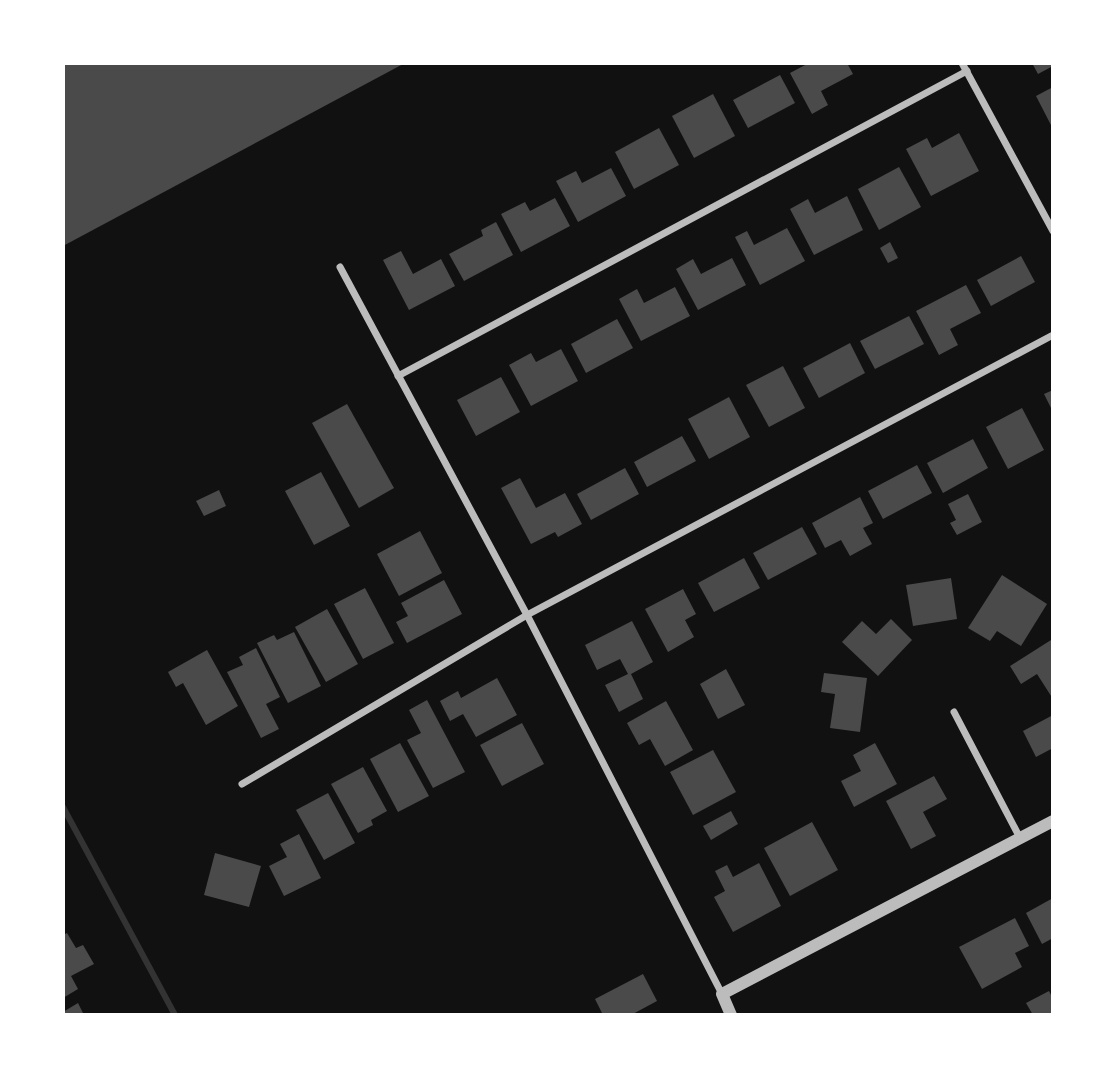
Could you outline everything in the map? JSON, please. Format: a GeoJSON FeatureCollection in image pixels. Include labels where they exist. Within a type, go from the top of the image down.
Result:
{"type":"FeatureCollection","features":[{"type":"Feature","properties":{"kind":"street"},"geometry":{"type":"LineString","coordinates":[[962,63],[1053,231]]}},
{"type":"Feature","properties":{"kind":"street"},"geometry":{"type":"LineString","coordinates":[[398,376],[967,71]]}},
{"type":"Feature","properties":{"kind":"street"},"geometry":{"type":"LineString","coordinates":[[340,267],[527,615],[731,1015]]}},
{"type":"Feature","properties":{"kind":"street"},"geometry":{"type":"LineString","coordinates":[[242,784],[527,615],[1053,335]]}},
{"type":"Feature","properties":{"kind":"street"},"geometry":{"type":"LineString","coordinates":[[954,712],[1020,838]]}},
{"type":"Feature","properties":{"kind":"street"},"geometry":{"type":"LineString","coordinates":[[722,994],[1053,821]]}},
{"type":"Feature","properties":{"kind":"building"},"geometry":{"type":"Polygon","coordinates":[[[63,63],[405,63],[63,246],[63,63]]]}},
{"type":"Feature","properties":{"kind":"building"},"geometry":{"type":"Polygon","coordinates":[[[809,63],[847,63],[853,74],[821,91],[828,105],[812,114],[790,73],[809,63]]]}},
{"type":"Feature","properties":{"kind":"building"},"geometry":{"type":"Polygon","coordinates":[[[1032,63],[1053,63],[1053,66],[1038,74],[1032,63]]]}},
{"type":"Feature","properties":{"kind":"building"},"geometry":{"type":"Polygon","coordinates":[[[780,75],[795,103],[748,128],[733,100],[780,75]]]}},
{"type":"Feature","properties":{"kind":"building"},"geometry":{"type":"Polygon","coordinates":[[[1053,87],[1053,129],[1036,96],[1053,87]]]}},
{"type":"Feature","properties":{"kind":"building"},"geometry":{"type":"Polygon","coordinates":[[[713,94],[735,136],[694,158],[672,116],[713,94]]]}},
{"type":"Feature","properties":{"kind":"building"},"geometry":{"type":"Polygon","coordinates":[[[659,128],[679,165],[634,189],[615,152],[659,128]]]}},
{"type":"Feature","properties":{"kind":"building"},"geometry":{"type":"Polygon","coordinates":[[[959,133],[979,171],[931,196],[906,149],[927,138],[932,148],[959,133]]]}},
{"type":"Feature","properties":{"kind":"building"},"geometry":{"type":"Polygon","coordinates":[[[899,167],[921,207],[879,230],[858,189],[899,167]]]}},
{"type":"Feature","properties":{"kind":"building"},"geometry":{"type":"Polygon","coordinates":[[[611,168],[626,196],[578,222],[556,181],[576,171],[582,183],[611,168]]]}},
{"type":"Feature","properties":{"kind":"building"},"geometry":{"type":"Polygon","coordinates":[[[847,196],[863,230],[814,255],[790,209],[808,199],[815,213],[847,196]]]}},
{"type":"Feature","properties":{"kind":"building"},"geometry":{"type":"Polygon","coordinates":[[[555,198],[570,226],[521,252],[501,214],[525,202],[530,211],[555,198]]]}},
{"type":"Feature","properties":{"kind":"building"},"geometry":{"type":"Polygon","coordinates":[[[496,222],[513,255],[464,281],[449,254],[483,236],[481,230],[496,222]]]}},
{"type":"Feature","properties":{"kind":"building"},"geometry":{"type":"Polygon","coordinates":[[[787,228],[805,261],[760,285],[735,237],[747,231],[754,245],[787,228]]]}},
{"type":"Feature","properties":{"kind":"building"},"geometry":{"type":"Polygon","coordinates":[[[890,242],[898,258],[888,263],[880,248],[890,242]]]}},
{"type":"Feature","properties":{"kind":"building"},"geometry":{"type":"Polygon","coordinates":[[[401,251],[413,274],[441,259],[455,286],[409,310],[383,260],[401,251]]]}},
{"type":"Feature","properties":{"kind":"building"},"geometry":{"type":"Polygon","coordinates":[[[1021,256],[1035,282],[991,306],[977,280],[1021,256]]]}},
{"type":"Feature","properties":{"kind":"building"},"geometry":{"type":"Polygon","coordinates":[[[732,258],[746,285],[698,310],[676,269],[693,259],[701,274],[732,258]]]}},
{"type":"Feature","properties":{"kind":"building"},"geometry":{"type":"Polygon","coordinates":[[[966,285],[981,313],[950,329],[958,345],[939,355],[916,311],[966,285]]]}},
{"type":"Feature","properties":{"kind":"building"},"geometry":{"type":"Polygon","coordinates":[[[675,287],[690,316],[641,341],[619,299],[637,289],[644,303],[675,287]]]}},
{"type":"Feature","properties":{"kind":"building"},"geometry":{"type":"Polygon","coordinates":[[[909,316],[924,344],[875,369],[860,341],[909,316]]]}},
{"type":"Feature","properties":{"kind":"building"},"geometry":{"type":"Polygon","coordinates":[[[617,319],[633,348],[586,373],[571,344],[617,319]]]}},
{"type":"Feature","properties":{"kind":"building"},"geometry":{"type":"Polygon","coordinates":[[[850,343],[865,373],[819,398],[803,368],[850,343]]]}},
{"type":"Feature","properties":{"kind":"building"},"geometry":{"type":"Polygon","coordinates":[[[561,349],[578,381],[531,406],[509,365],[531,353],[536,362],[561,349]]]}},
{"type":"Feature","properties":{"kind":"building"},"geometry":{"type":"Polygon","coordinates":[[[783,366],[805,408],[769,427],[746,385],[783,366]]]}},
{"type":"Feature","properties":{"kind":"building"},"geometry":{"type":"Polygon","coordinates":[[[501,377],[520,412],[476,436],[457,400],[501,377]]]}},
{"type":"Feature","properties":{"kind":"building"},"geometry":{"type":"Polygon","coordinates":[[[1053,390],[1053,412],[1044,394],[1053,390]]]}},
{"type":"Feature","properties":{"kind":"building"},"geometry":{"type":"Polygon","coordinates":[[[729,397],[750,437],[709,459],[688,419],[729,397]]]}},
{"type":"Feature","properties":{"kind":"building"},"geometry":{"type":"Polygon","coordinates":[[[347,404],[394,488],[359,508],[312,423],[347,404]]]}},
{"type":"Feature","properties":{"kind":"building"},"geometry":{"type":"Polygon","coordinates":[[[1022,408],[1044,450],[1008,469],[986,427],[1022,408]]]}},
{"type":"Feature","properties":{"kind":"building"},"geometry":{"type":"Polygon","coordinates":[[[682,436],[696,461],[647,487],[634,462],[682,436]]]}},
{"type":"Feature","properties":{"kind":"building"},"geometry":{"type":"Polygon","coordinates":[[[973,439],[988,468],[943,493],[927,463],[973,439]]]}},
{"type":"Feature","properties":{"kind":"building"},"geometry":{"type":"Polygon","coordinates":[[[917,465],[932,493],[883,519],[868,491],[917,465]]]}},
{"type":"Feature","properties":{"kind":"building"},"geometry":{"type":"Polygon","coordinates":[[[625,468],[639,494],[591,520],[577,494],[625,468]]]}},
{"type":"Feature","properties":{"kind":"building"},"geometry":{"type":"Polygon","coordinates":[[[321,472],[350,526],[314,545],[285,491],[321,472]]]}},
{"type":"Feature","properties":{"kind":"building"},"geometry":{"type":"Polygon","coordinates":[[[520,478],[536,508],[565,493],[582,524],[558,537],[555,532],[531,544],[501,488],[520,478]]]}},
{"type":"Feature","properties":{"kind":"building"},"geometry":{"type":"Polygon","coordinates":[[[219,490],[226,506],[204,516],[196,501],[219,490]]]}},
{"type":"Feature","properties":{"kind":"building"},"geometry":{"type":"Polygon","coordinates":[[[968,494],[982,522],[957,535],[950,523],[956,520],[948,504],[968,494]]]}},
{"type":"Feature","properties":{"kind":"building"},"geometry":{"type":"Polygon","coordinates":[[[860,497],[873,523],[863,528],[872,544],[850,556],[841,540],[825,548],[812,523],[860,497]]]}},
{"type":"Feature","properties":{"kind":"building"},"geometry":{"type":"Polygon","coordinates":[[[802,527],[817,554],[768,580],[753,553],[802,527]]]}},
{"type":"Feature","properties":{"kind":"building"},"geometry":{"type":"Polygon","coordinates":[[[420,531],[442,573],[399,596],[377,554],[420,531]]]}},
{"type":"Feature","properties":{"kind":"building"},"geometry":{"type":"Polygon","coordinates":[[[744,558],[760,588],[714,612],[698,583],[744,558]]]}},
{"type":"Feature","properties":{"kind":"building"},"geometry":{"type":"Polygon","coordinates":[[[1002,575],[1047,604],[1021,646],[997,631],[990,641],[968,628],[1002,575]]]}},
{"type":"Feature","properties":{"kind":"building"},"geometry":{"type":"Polygon","coordinates":[[[951,578],[957,619],[913,626],[906,585],[951,578]]]}},
{"type":"Feature","properties":{"kind":"building"},"geometry":{"type":"Polygon","coordinates":[[[444,580],[462,614],[407,643],[396,622],[408,616],[401,603],[444,580]]]}},
{"type":"Feature","properties":{"kind":"building"},"geometry":{"type":"Polygon","coordinates":[[[365,588],[394,643],[363,659],[334,604],[365,588]]]}},
{"type":"Feature","properties":{"kind":"building"},"geometry":{"type":"Polygon","coordinates":[[[683,589],[696,614],[685,620],[694,637],[668,652],[645,609],[683,589]]]}},
{"type":"Feature","properties":{"kind":"building"},"geometry":{"type":"Polygon","coordinates":[[[327,609],[358,664],[326,682],[295,627],[327,609]]]}},
{"type":"Feature","properties":{"kind":"building"},"geometry":{"type":"Polygon","coordinates":[[[891,619],[912,640],[878,676],[842,642],[862,621],[876,634],[891,619]]]}},
{"type":"Feature","properties":{"kind":"building"},"geometry":{"type":"Polygon","coordinates":[[[632,621],[653,662],[631,674],[643,699],[619,712],[605,685],[628,674],[620,659],[597,670],[585,645],[632,621]]]}},
{"type":"Feature","properties":{"kind":"building"},"geometry":{"type":"Polygon","coordinates":[[[294,632],[321,686],[288,703],[257,643],[274,635],[277,640],[294,632]]]}},
{"type":"Feature","properties":{"kind":"building"},"geometry":{"type":"Polygon","coordinates":[[[1051,640],[1053,699],[1037,674],[1021,684],[1010,666],[1051,640]]]}},
{"type":"Feature","properties":{"kind":"building"},"geometry":{"type":"Polygon","coordinates":[[[256,648],[280,697],[266,704],[279,729],[261,738],[227,672],[243,665],[239,657],[256,648]]]}},
{"type":"Feature","properties":{"kind":"building"},"geometry":{"type":"Polygon","coordinates":[[[207,650],[238,706],[206,725],[183,683],[176,687],[168,672],[207,650]]]}},
{"type":"Feature","properties":{"kind":"building"},"geometry":{"type":"Polygon","coordinates":[[[726,669],[745,705],[718,719],[700,684],[726,669]]]}},
{"type":"Feature","properties":{"kind":"building"},"geometry":{"type":"Polygon","coordinates":[[[824,673],[867,678],[860,732],[830,728],[835,694],[821,692],[824,673]]]}},
{"type":"Feature","properties":{"kind":"building"},"geometry":{"type":"Polygon","coordinates":[[[497,678],[517,715],[476,737],[463,714],[450,721],[440,701],[458,691],[461,698],[497,678]]]}},
{"type":"Feature","properties":{"kind":"building"},"geometry":{"type":"Polygon","coordinates":[[[427,700],[465,772],[433,788],[407,740],[421,733],[409,710],[427,700]]]}},
{"type":"Feature","properties":{"kind":"building"},"geometry":{"type":"Polygon","coordinates":[[[666,701],[693,750],[665,766],[650,739],[639,745],[627,723],[666,701]]]}},
{"type":"Feature","properties":{"kind":"building"},"geometry":{"type":"Polygon","coordinates":[[[1053,715],[1053,748],[1036,757],[1023,731],[1053,715]]]}},
{"type":"Feature","properties":{"kind":"building"},"geometry":{"type":"Polygon","coordinates":[[[522,723],[544,764],[502,786],[480,745],[522,723]]]}},
{"type":"Feature","properties":{"kind":"building"},"geometry":{"type":"Polygon","coordinates":[[[400,743],[429,796],[398,812],[370,759],[400,743]]]}},
{"type":"Feature","properties":{"kind":"building"},"geometry":{"type":"Polygon","coordinates":[[[875,743],[897,784],[854,807],[841,781],[861,771],[853,755],[875,743]]]}},
{"type":"Feature","properties":{"kind":"building"},"geometry":{"type":"Polygon","coordinates":[[[713,750],[736,792],[693,815],[670,772],[713,750]]]}},
{"type":"Feature","properties":{"kind":"building"},"geometry":{"type":"Polygon","coordinates":[[[363,767],[387,811],[371,820],[373,825],[358,833],[331,784],[363,767]]]}},
{"type":"Feature","properties":{"kind":"building"},"geometry":{"type":"Polygon","coordinates":[[[934,776],[947,799],[923,812],[936,836],[911,849],[886,801],[934,776]]]}},
{"type":"Feature","properties":{"kind":"building"},"geometry":{"type":"Polygon","coordinates":[[[328,793],[355,843],[324,860],[296,810],[328,793]]]}},
{"type":"Feature","properties":{"kind":"building"},"geometry":{"type":"Polygon","coordinates":[[[731,811],[738,824],[711,840],[703,826],[731,811]]]}},
{"type":"Feature","properties":{"kind":"building"},"geometry":{"type":"Polygon","coordinates":[[[812,822],[838,870],[790,896],[764,848],[812,822]]]}},
{"type":"Feature","properties":{"kind":"building"},"geometry":{"type":"Polygon","coordinates":[[[299,834],[321,878],[284,896],[269,866],[287,857],[280,844],[299,834]]]}},
{"type":"Feature","properties":{"kind":"building"},"geometry":{"type":"Polygon","coordinates":[[[215,853],[261,866],[249,907],[204,895],[215,853]]]}},
{"type":"Feature","properties":{"kind":"building"},"geometry":{"type":"Polygon","coordinates":[[[759,863],[781,906],[733,932],[714,897],[725,891],[715,871],[727,865],[733,877],[759,863]]]}},
{"type":"Feature","properties":{"kind":"building"},"geometry":{"type":"Polygon","coordinates":[[[1053,898],[1053,938],[1042,944],[1026,913],[1053,898]]]}},
{"type":"Feature","properties":{"kind":"building"},"geometry":{"type":"Polygon","coordinates":[[[1015,918],[1029,946],[1015,953],[1022,967],[982,989],[959,947],[1015,918]]]}},
{"type":"Feature","properties":{"kind":"building"},"geometry":{"type":"Polygon","coordinates":[[[67,933],[76,948],[83,945],[94,964],[71,976],[78,989],[63,998],[63,935],[67,933]]]}},
{"type":"Feature","properties":{"kind":"building"},"geometry":{"type":"Polygon","coordinates":[[[643,974],[657,1001],[631,1015],[603,1015],[595,999],[643,974]]]}},
{"type":"Feature","properties":{"kind":"building"},"geometry":{"type":"Polygon","coordinates":[[[1049,991],[1053,999],[1053,1015],[1033,1015],[1026,1003],[1049,991]]]}},
{"type":"Feature","properties":{"kind":"building"},"geometry":{"type":"Polygon","coordinates":[[[78,1003],[84,1015],[63,1015],[63,1012],[78,1003]]]}},
{"type":"Feature","properties":{"kind":"waterway"},"geometry":{"type":"LineString","coordinates":[[63,807],[175,1015]]}}]}
